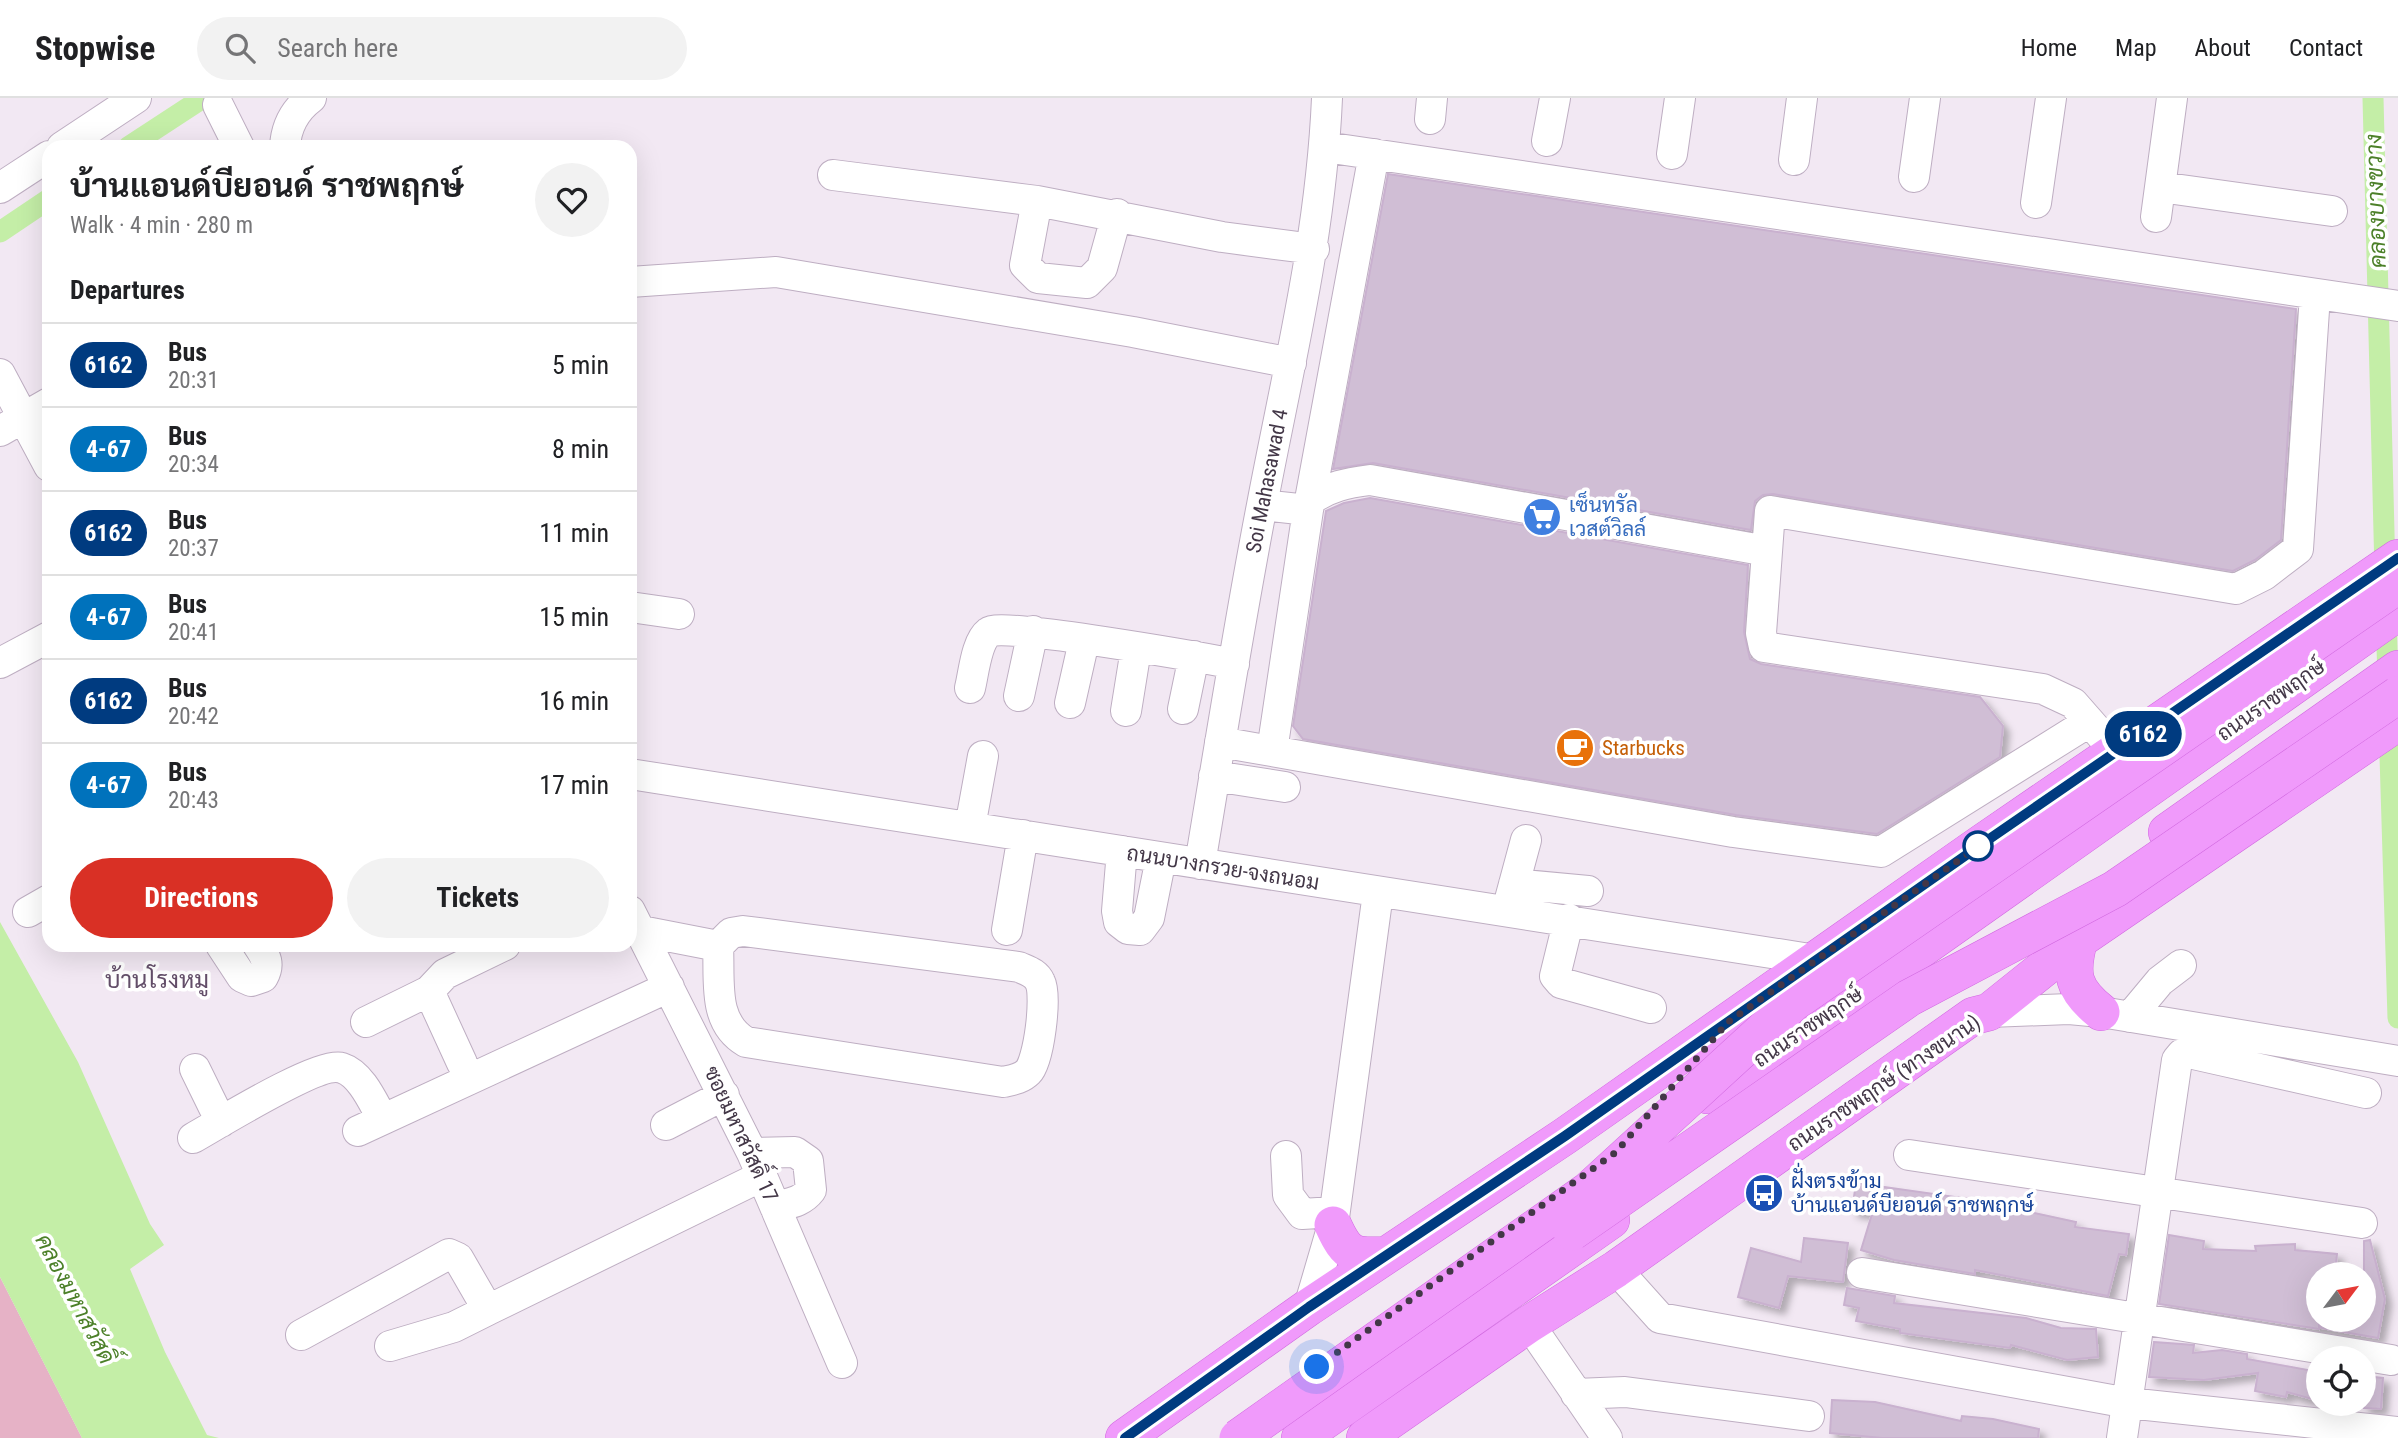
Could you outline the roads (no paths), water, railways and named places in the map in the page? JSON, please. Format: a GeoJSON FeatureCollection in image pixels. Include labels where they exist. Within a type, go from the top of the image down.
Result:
{"type":"FeatureCollection","features":[{"type":"Feature","properties":{"kind":"main road"},"geometry":{"type":"LineString","coordinates":[[1124,1438],[1309,1307],[1728,1022],[2398,558]]}},
{"type":"Feature","properties":{"kind":"main road"},"geometry":{"type":"LineString","coordinates":[[1238,1438],[1589,1190],[1793,1003],[2398,585]]}},
{"type":"Feature","properties":{"kind":"main road","name":"ถนนราชพฤกษ์"},"geometry":{"type":"LineString","coordinates":[[1215,1438],[1616,1152],[1766,1057],[2385,621]]}},
{"type":"Feature","properties":{"kind":"main road"},"geometry":{"type":"LineString","coordinates":[[1300,1438],[1950,984],[2390,684]]}},
{"type":"Feature","properties":{"kind":"main road"},"geometry":{"type":"LineString","coordinates":[[1276,1438],[1909,998],[2115,889],[2390,684]]}},
{"type":"Feature","properties":{"kind":"main road","name":"ถนนราชพฤกษ์ (ทางขนาน)"},"geometry":{"type":"LineString","coordinates":[[1365,1438],[1529,1324],[1616,1269],[1973,1016],[1990,1012],[2079,940],[2389,728]]}},
{"type":"Feature","properties":{"kind":"main road"},"geometry":{"type":"LineString","coordinates":[[1950,984],[2140,899]]}},
{"type":"Feature","properties":{"kind":"main road"},"geometry":{"type":"LineString","coordinates":[[2079,940],[2072,966],[2074,978],[2088,1001],[2116,1014]]}},
{"type":"Feature","properties":{"kind":"main road"},"geometry":{"type":"LineString","coordinates":[[1616,1152],[1728,1022]]}},
{"type":"Feature","properties":{"kind":"main road"},"geometry":{"type":"LineString","coordinates":[[1334,1219],[1342,1245],[1358,1256],[1386,1255]]}},
{"type":"Feature","properties":{"kind":"street"},"geometry":{"type":"LineString","coordinates":[[73,140],[136,98]]}},
{"type":"Feature","properties":{"kind":"street"},"geometry":{"type":"LineString","coordinates":[[285,140],[286,132],[293,119],[311,98]]}},
{"type":"Feature","properties":{"kind":"street","name":"Soi Mahasawad 4"},"geometry":{"type":"LineString","coordinates":[[1200,864],[1262,505],[1314,248],[1325,147],[1327,98]]}},
{"type":"Feature","properties":{"kind":"street"},"geometry":{"type":"LineString","coordinates":[[1547,141],[1555,98]]}},
{"type":"Feature","properties":{"kind":"street"},"geometry":{"type":"LineString","coordinates":[[1672,154],[1680,98]]}},
{"type":"Feature","properties":{"kind":"street"},"geometry":{"type":"LineString","coordinates":[[1794,160],[1802,98]]}},
{"type":"Feature","properties":{"kind":"street"},"geometry":{"type":"LineString","coordinates":[[1914,177],[1925,98]]}},
{"type":"Feature","properties":{"kind":"street"},"geometry":{"type":"LineString","coordinates":[[2036,203],[2051,98]]}},
{"type":"Feature","properties":{"kind":"street"},"geometry":{"type":"LineString","coordinates":[[2156,218],[2172,98]]}},
{"type":"Feature","properties":{"kind":"street"},"geometry":{"type":"LineString","coordinates":[[218,106],[235,140]]}},
{"type":"Feature","properties":{"kind":"street"},"geometry":{"type":"LineString","coordinates":[[1325,147],[2398,306]]}},
{"type":"Feature","properties":{"kind":"street"},"geometry":{"type":"LineString","coordinates":[[1272,751],[1309,505],[1374,155]]}},
{"type":"Feature","properties":{"kind":"street"},"geometry":{"type":"LineString","coordinates":[[0,188],[42,161]]}},
{"type":"Feature","properties":{"kind":"street"},"geometry":{"type":"LineString","coordinates":[[833,175],[1037,201],[1117,214],[1222,237],[1314,248]]}},
{"type":"Feature","properties":{"kind":"street"},"geometry":{"type":"LineString","coordinates":[[2160,187],[2332,211]]}},
{"type":"Feature","properties":{"kind":"street"},"geometry":{"type":"LineString","coordinates":[[1037,201],[1025,265],[1038,278],[1087,283],[1095,279],[1102,268],[1117,214]]}},
{"type":"Feature","properties":{"kind":"street"},"geometry":{"type":"LineString","coordinates":[[637,282],[776,272],[1133,332],[1291,363]]}},
{"type":"Feature","properties":{"kind":"street"},"geometry":{"type":"LineString","coordinates":[[2116,752],[2073,703],[2043,689],[1764,647],[1761,634],[1770,512],[2236,589],[2264,575],[2298,549],[2324,296]]}},
{"type":"Feature","properties":{"kind":"street"},"geometry":{"type":"LineString","coordinates":[[0,374],[11,424],[42,458]]}},
{"type":"Feature","properties":{"kind":"street"},"geometry":{"type":"LineString","coordinates":[[11,424],[42,407]]}},
{"type":"Feature","properties":{"kind":"street"},"geometry":{"type":"LineString","coordinates":[[1262,505],[1309,505],[1340,484],[1370,480],[1767,551]]}},
{"type":"Feature","properties":{"kind":"street"},"geometry":{"type":"LineString","coordinates":[[637,608],[679,614]]}},
{"type":"Feature","properties":{"kind":"street"},"geometry":{"type":"LineString","coordinates":[[970,688],[987,633],[995,629],[1033,631],[1234,664]]}},
{"type":"Feature","properties":{"kind":"street"},"geometry":{"type":"LineString","coordinates":[[1019,696],[1033,631]]}},
{"type":"Feature","properties":{"kind":"street"},"geometry":{"type":"LineString","coordinates":[[1070,703],[1084,640]]}},
{"type":"Feature","properties":{"kind":"street"},"geometry":{"type":"LineString","coordinates":[[0,663],[42,641]]}},
{"type":"Feature","properties":{"kind":"street"},"geometry":{"type":"LineString","coordinates":[[1126,711],[1136,649]]}},
{"type":"Feature","properties":{"kind":"street"},"geometry":{"type":"LineString","coordinates":[[1184,709],[1194,656]]}},
{"type":"Feature","properties":{"kind":"street"},"geometry":{"type":"LineString","coordinates":[[1220,742],[1733,832],[1881,852],[2089,722]]}},
{"type":"Feature","properties":{"kind":"street"},"geometry":{"type":"LineString","coordinates":[[970,827],[983,756]]}},
{"type":"Feature","properties":{"kind":"street","name":"ถนนบางกรวย-จงถนอม"},"geometry":{"type":"LineString","coordinates":[[637,775],[1378,893],[1511,897],[1569,919],[1816,960]]}},
{"type":"Feature","properties":{"kind":"street"},"geometry":{"type":"LineString","coordinates":[[1214,776],[1285,787]]}},
{"type":"Feature","properties":{"kind":"street"},"geometry":{"type":"LineString","coordinates":[[1007,930],[1023,835]]}},
{"type":"Feature","properties":{"kind":"street"},"geometry":{"type":"LineString","coordinates":[[1526,840],[1511,897],[1587,891]]}},
{"type":"Feature","properties":{"kind":"street"},"geometry":{"type":"LineString","coordinates":[[1122,851],[1117,911],[1119,922],[1128,929],[1140,930],[1149,918],[1161,858]]}},
{"type":"Feature","properties":{"kind":"street"},"geometry":{"type":"LineString","coordinates":[[1309,1307],[1334,1219],[1378,893]]}},
{"type":"Feature","properties":{"kind":"street"},"geometry":{"type":"LineString","coordinates":[[1569,919],[1555,976],[1561,983],[1651,1008]]}},
{"type":"Feature","properties":{"kind":"street"},"geometry":{"type":"LineString","coordinates":[[637,922],[718,946]]}},
{"type":"Feature","properties":{"kind":"street","name":"ซอยมหาสวัสดิ์ 17"},"geometry":{"type":"LineString","coordinates":[[637,925],[757,1165],[842,1363]]}},
{"type":"Feature","properties":{"kind":"street"},"geometry":{"type":"LineString","coordinates":[[743,931],[1019,968],[1032,972],[1043,990],[1036,1058],[1029,1071],[1019,1078],[1003,1082],[747,1042],[734,1035],[725,1023],[718,946],[730,933],[743,931]]}},
{"type":"Feature","properties":{"kind":"street"},"geometry":{"type":"LineString","coordinates":[[226,952],[242,977],[250,981],[263,977],[268,968],[262,952]]}},
{"type":"Feature","properties":{"kind":"street"},"geometry":{"type":"LineString","coordinates":[[366,1022],[429,991],[445,974],[491,952]]}},
{"type":"Feature","properties":{"kind":"street"},"geometry":{"type":"LineString","coordinates":[[2116,1014],[2181,965]]}},
{"type":"Feature","properties":{"kind":"street"},"geometry":{"type":"LineString","coordinates":[[192,1138],[302,1078],[334,1068],[342,1068],[353,1074],[370,1124],[669,987]]}},
{"type":"Feature","properties":{"kind":"street"},"geometry":{"type":"LineString","coordinates":[[429,991],[462,1063]]}},
{"type":"Feature","properties":{"kind":"street"},"geometry":{"type":"LineString","coordinates":[[1990,1012],[2068,1009],[2116,1014],[2391,1060]]}},
{"type":"Feature","properties":{"kind":"street"},"geometry":{"type":"LineString","coordinates":[[2122,1438],[2155,1194],[2177,1060],[2182,1054],[2189,1053],[2365,1093]]}},
{"type":"Feature","properties":{"kind":"street"},"geometry":{"type":"LineString","coordinates":[[195,1069],[221,1122]]}},
{"type":"Feature","properties":{"kind":"street"},"geometry":{"type":"LineString","coordinates":[[666,1125],[724,1095]]}},
{"type":"Feature","properties":{"kind":"street"},"geometry":{"type":"LineString","coordinates":[[390,1346],[454,1327],[757,1165],[795,1152],[808,1161],[811,1190],[799,1201],[775,1207]]}},
{"type":"Feature","properties":{"kind":"street"},"geometry":{"type":"LineString","coordinates":[[1909,1155],[2362,1223]]}},
{"type":"Feature","properties":{"kind":"street"},"geometry":{"type":"LineString","coordinates":[[1286,1156],[1288,1195],[1302,1214],[1334,1219]]}},
{"type":"Feature","properties":{"kind":"street"},"geometry":{"type":"LineString","coordinates":[[301,1335],[449,1254],[458,1258],[488,1310]]}},
{"type":"Feature","properties":{"kind":"street"},"geometry":{"type":"LineString","coordinates":[[1616,1269],[1660,1318],[2128,1403],[2396,1432]]}},
{"type":"Feature","properties":{"kind":"street"},"geometry":{"type":"LineString","coordinates":[[1862,1273],[2391,1360]]}},
{"type":"Feature","properties":{"kind":"street"},"geometry":{"type":"LineString","coordinates":[[1529,1324],[1607,1438]]}},
{"type":"Feature","properties":{"kind":"street"},"geometry":{"type":"LineString","coordinates":[[1576,1394],[1625,1392],[1809,1416]]}},
{"type":"Feature","properties":{"kind":"water","name":"คลองมหาสวัสดิ์"},"geometry":{"type":"Polygon","coordinates":[[[0,922],[78,1062],[150,1224],[164,1245],[130,1269],[165,1352],[207,1435],[219,1438],[82,1438],[0,1277],[0,922]]]}},
{"type":"Feature","properties":{"kind":"waterway"},"geometry":{"type":"LineString","coordinates":[[139,140],[203,98]]}},
{"type":"Feature","properties":{"kind":"waterway","name":"คลองบางขวาง"},"geometry":{"type":"LineString","coordinates":[[2373,98],[2385,572]]}},
{"type":"Feature","properties":{"kind":"waterway"},"geometry":{"type":"LineString","coordinates":[[0,232],[42,204]]}},
{"type":"Feature","properties":{"kind":"waterway","name":"คลองบางขวาง"},"geometry":{"type":"LineString","coordinates":[[2386,614],[2388,680]]}},
{"type":"Feature","properties":{"kind":"waterway","name":"คลองบางขวาง"},"geometry":{"type":"LineString","coordinates":[[2389,723],[2398,1018]]}},
{"type":"Feature","properties":{"kind":"place","name":"เซ็นทรัล เวสต์วิลล์"},"geometry":{"type":"Point","coordinates":[1542,517]}},
{"type":"Feature","properties":{"kind":"place","name":"Starbucks"},"geometry":{"type":"Point","coordinates":[1575,748]}},
{"type":"Feature","properties":{"kind":"place","name":"ฝั่งตรงข้าม บ้านแอนด์บียอนด์ ราชพฤกษ์"},"geometry":{"type":"Point","coordinates":[1764,1193]}},
{"type":"Feature","properties":{"kind":"district","name":"บ้านโรงหมู"},"geometry":{"type":"Point","coordinates":[157,980]}}]}
